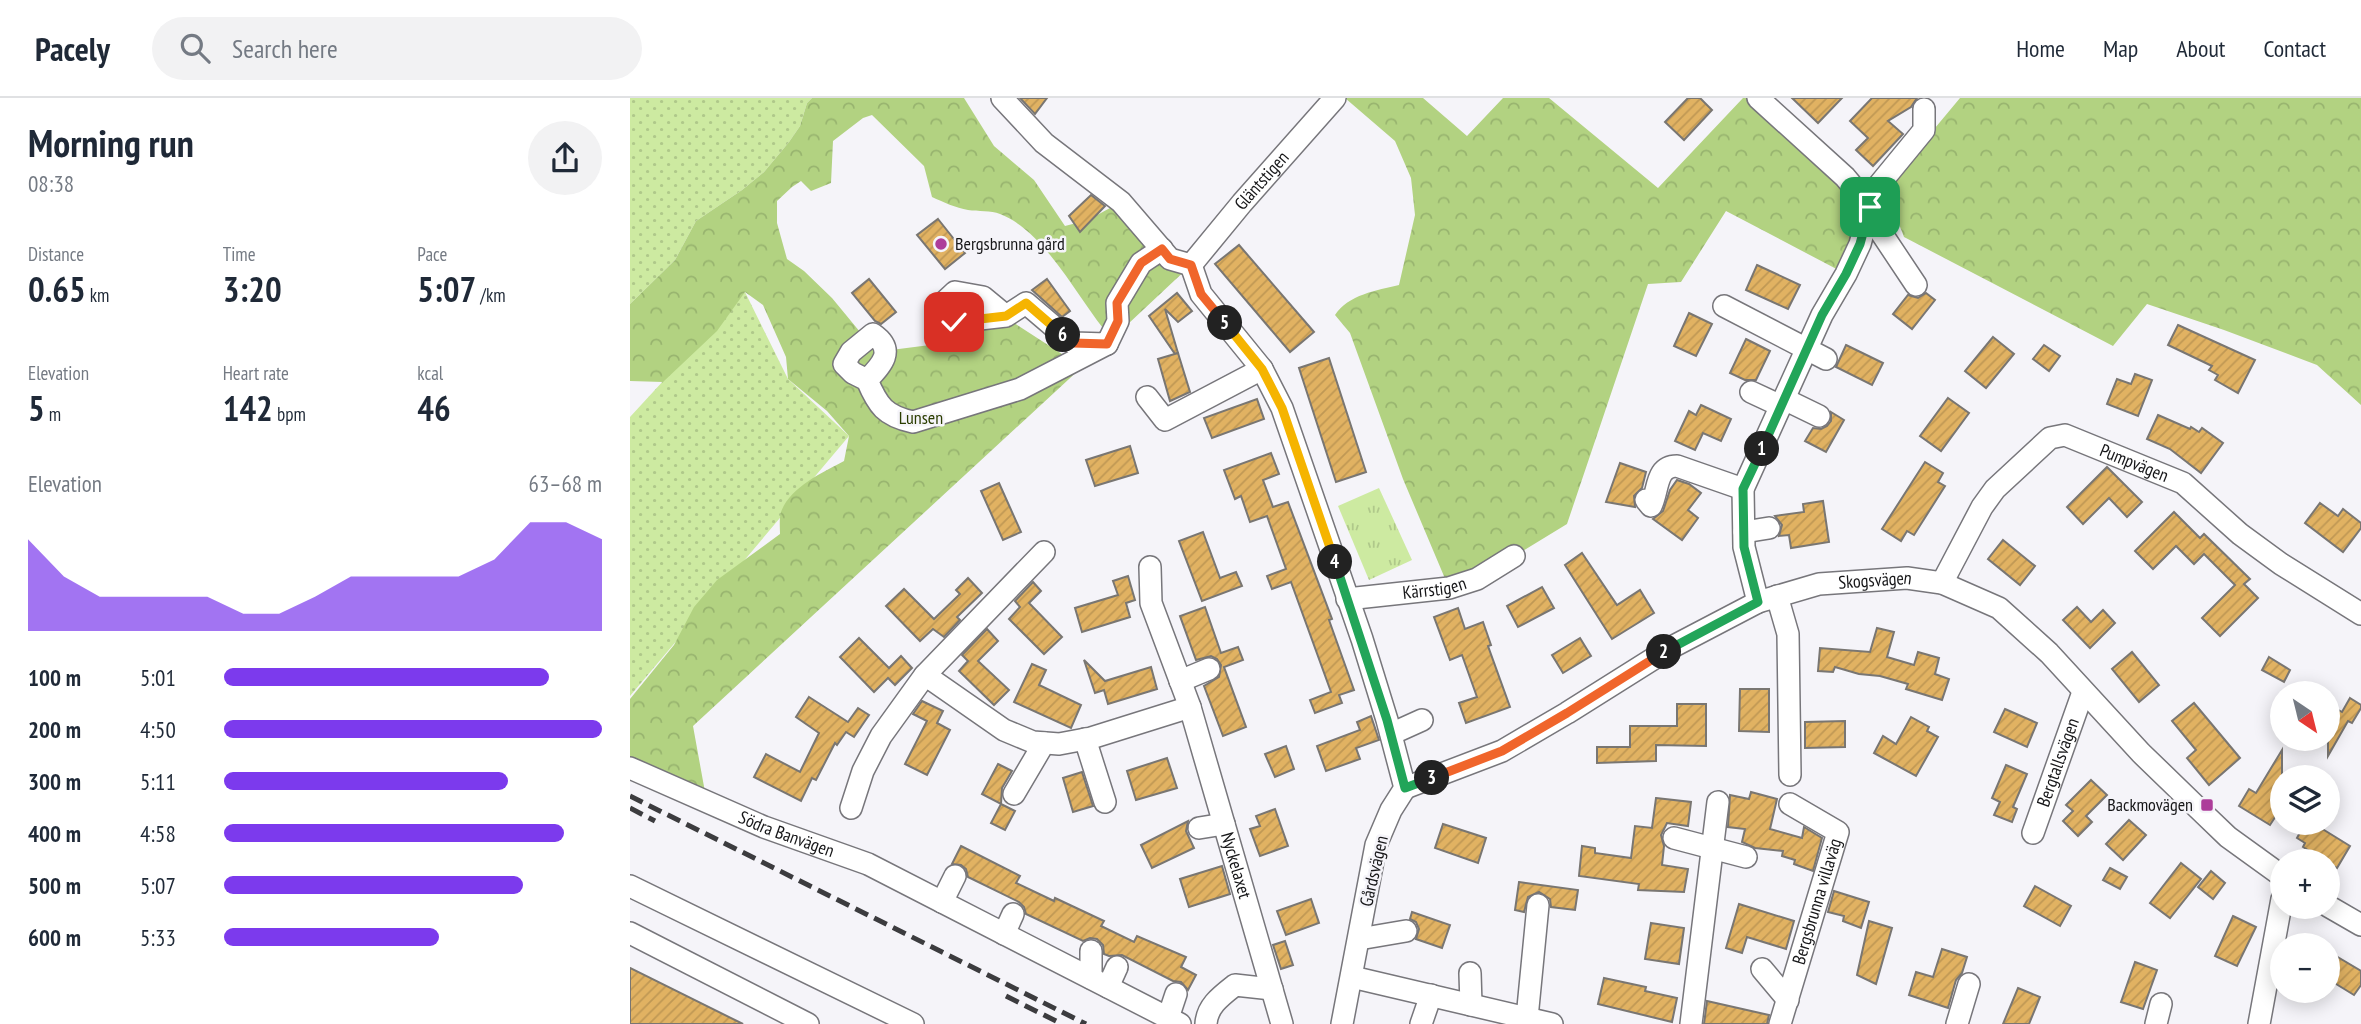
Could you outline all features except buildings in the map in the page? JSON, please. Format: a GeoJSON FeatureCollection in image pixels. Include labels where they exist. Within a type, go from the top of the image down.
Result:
{"type":"FeatureCollection","features":[{"type":"Feature","properties":{"kind":"street"},"geometry":{"type":"LineString","coordinates":[[1002,98],[1044,143],[1121,202],[1170,259],[1191,265],[1201,294],[1262,369],[1282,408],[1362,639],[1405,788]]}},
{"type":"Feature","properties":{"kind":"street","name":"Gläntstigen"},"geometry":{"type":"LineString","coordinates":[[1191,265],[1335,98]]}},
{"type":"Feature","properties":{"kind":"street"},"geometry":{"type":"LineString","coordinates":[[1765,100],[1853,171],[1866,206],[1916,285]]}},
{"type":"Feature","properties":{"kind":"street"},"geometry":{"type":"LineString","coordinates":[[1790,775],[1788,634],[1744,547],[1743,489],[1806,350],[1810,322],[1846,274],[1860,244],[1866,206],[1878,186],[1924,130],[1924,109]]}},
{"type":"Feature","properties":{"kind":"street"},"geometry":{"type":"LineString","coordinates":[[867,380],[876,403],[898,419],[913,422],[1020,389],[1107,344],[1118,321],[1117,303],[1141,263],[1162,249]]}},
{"type":"Feature","properties":{"kind":"street"},"geometry":{"type":"LineString","coordinates":[[1006,316],[1026,303],[1073,343],[1107,344]]}},
{"type":"Feature","properties":{"kind":"street"},"geometry":{"type":"LineString","coordinates":[[1724,306],[1826,359]]}},
{"type":"Feature","properties":{"kind":"street"},"geometry":{"type":"LineString","coordinates":[[1147,397],[1165,420],[1262,369]]}},
{"type":"Feature","properties":{"kind":"street"},"geometry":{"type":"LineString","coordinates":[[1751,392],[1819,416]]}},
{"type":"Feature","properties":{"kind":"street","name":"Pumpvägen"},"geometry":{"type":"LineString","coordinates":[[1942,583],[1994,489],[2050,438],[2065,435],[2183,483],[2240,534],[2281,564],[2361,614]]}},
{"type":"Feature","properties":{"kind":"street"},"geometry":{"type":"LineString","coordinates":[[1646,500],[1651,506],[1657,467],[1677,466],[1700,479],[1743,489]]}},
{"type":"Feature","properties":{"kind":"street"},"geometry":{"type":"LineString","coordinates":[[1744,532],[1769,528]]}},
{"type":"Feature","properties":{"kind":"street"},"geometry":{"type":"LineString","coordinates":[[851,808],[863,771],[881,736],[925,675],[1044,552]]}},
{"type":"Feature","properties":{"kind":"street","name":"Kärrstigen"},"geometry":{"type":"LineString","coordinates":[[1347,599],[1448,588],[1477,579],[1514,556]]}},
{"type":"Feature","properties":{"kind":"street","name":"Nyckelaxet"},"geometry":{"type":"LineString","coordinates":[[1150,567],[1151,603],[1190,707],[1282,1024]]}},
{"type":"Feature","properties":{"kind":"street","name":"Skogsvägen"},"geometry":{"type":"LineString","coordinates":[[1405,788],[1502,751],[1672,647],[1768,599],[1819,584],[1906,578],[1942,583],[1999,608],[2049,653],[2141,753],[2220,829],[2270,867]]}},
{"type":"Feature","properties":{"kind":"street"},"geometry":{"type":"LineString","coordinates":[[1180,681],[1209,669]]}},
{"type":"Feature","properties":{"kind":"street"},"geometry":{"type":"LineString","coordinates":[[925,675],[1004,730],[1044,743],[1059,744],[1085,739],[1190,707]]}},
{"type":"Feature","properties":{"kind":"street","name":"Bergtallsvägen"},"geometry":{"type":"LineString","coordinates":[[2034,833],[2083,692]]}},
{"type":"Feature","properties":{"kind":"street"},"geometry":{"type":"LineString","coordinates":[[1391,734],[1422,720]]}},
{"type":"Feature","properties":{"kind":"street"},"geometry":{"type":"LineString","coordinates":[[1085,739],[1105,802]]}},
{"type":"Feature","properties":{"kind":"street"},"geometry":{"type":"LineString","coordinates":[[1014,794],[1044,743]]}},
{"type":"Feature","properties":{"kind":"street","name":"Södra Banvägen"},"geometry":{"type":"LineString","coordinates":[[630,768],[764,827],[868,864],[942,902],[1018,929],[1099,982],[1174,1021],[1176,994]]}},
{"type":"Feature","properties":{"kind":"street","name":"Gårdsvägen"},"geometry":{"type":"LineString","coordinates":[[1342,1024],[1376,845],[1391,810],[1405,788]]}},
{"type":"Feature","properties":{"kind":"street"},"geometry":{"type":"LineString","coordinates":[[1691,1024],[1718,802]]}},
{"type":"Feature","properties":{"kind":"street","name":"Bergsbrunna villaväg"},"geometry":{"type":"LineString","coordinates":[[1780,1024],[1800,967],[1838,832],[1790,804]]}},
{"type":"Feature","properties":{"kind":"street"},"geometry":{"type":"LineString","coordinates":[[1199,828],[1224,824]]}},
{"type":"Feature","properties":{"kind":"street"},"geometry":{"type":"LineString","coordinates":[[1674,838],[1746,857]]}},
{"type":"Feature","properties":{"kind":"street"},"geometry":{"type":"LineString","coordinates":[[942,902],[955,877]]}},
{"type":"Feature","properties":{"kind":"street"},"geometry":{"type":"LineString","coordinates":[[630,886],[913,1024]]}},
{"type":"Feature","properties":{"kind":"street"},"geometry":{"type":"LineString","coordinates":[[1527,1018],[1538,905]]}},
{"type":"Feature","properties":{"kind":"street"},"geometry":{"type":"LineString","coordinates":[[2340,913],[2361,926]]}},
{"type":"Feature","properties":{"kind":"street"},"geometry":{"type":"LineString","coordinates":[[2259,1024],[2278,919]]}},
{"type":"Feature","properties":{"kind":"street"},"geometry":{"type":"LineString","coordinates":[[1359,939],[1406,932]]}},
{"type":"Feature","properties":{"kind":"street"},"geometry":{"type":"LineString","coordinates":[[630,933],[808,1024]]}},
{"type":"Feature","properties":{"kind":"street"},"geometry":{"type":"LineString","coordinates":[[1091,951],[1099,982],[1117,967]]}},
{"type":"Feature","properties":{"kind":"street"},"geometry":{"type":"LineString","coordinates":[[1762,970],[1788,1000]]}},
{"type":"Feature","properties":{"kind":"street"},"geometry":{"type":"LineString","coordinates":[[1469,973],[1471,1005]]}},
{"type":"Feature","properties":{"kind":"street"},"geometry":{"type":"LineString","coordinates":[[1352,977],[1471,1005],[1493,1017],[1527,1018],[1552,1024]]}},
{"type":"Feature","properties":{"kind":"street"},"geometry":{"type":"LineString","coordinates":[[1957,1024],[1969,984]]}},
{"type":"Feature","properties":{"kind":"street"},"geometry":{"type":"LineString","coordinates":[[1206,1024],[1206,1014],[1218,998],[1235,985],[1272,989]]}},
{"type":"Feature","properties":{"kind":"street"},"geometry":{"type":"LineString","coordinates":[[1421,1024],[1431,995]]}},
{"type":"Feature","properties":{"kind":"green space"},"geometry":{"type":"Polygon","coordinates":[[[630,98],[812,98],[807,103],[800,126],[764,172],[696,221],[675,260],[630,304],[630,98]]]}},
{"type":"Feature","properties":{"kind":"green space","name":"Lunsen"},"geometry":{"type":"Polygon","coordinates":[[[812,98],[964,98],[994,146],[1034,180],[1065,226],[1088,220],[1121,202],[1191,265],[1112,339],[1061,269],[1033,236],[1000,214],[963,209],[932,197],[924,166],[872,115],[863,118],[833,141],[831,183],[811,191],[801,181],[777,201],[777,223],[787,259],[832,298],[865,338],[891,350],[930,345],[969,322],[1011,321],[1082,367],[693,726],[707,803],[630,768],[630,699],[674,645],[694,607],[717,580],[780,534],[781,512],[792,495],[817,476],[844,461],[849,436],[827,411],[788,379],[786,357],[763,305],[745,292],[717,331],[663,382],[630,381],[630,304],[675,260],[696,221],[764,172],[800,126],[807,103],[812,98]]]}},
{"type":"Feature","properties":{"kind":"green space"},"geometry":{"type":"Polygon","coordinates":[[[1345,98],[1423,98],[1467,136],[1503,98],[1549,98],[1658,188],[1743,98],[1758,98],[1870,207],[1846,274],[1726,211],[1681,282],[1648,284],[1567,524],[1477,579],[1449,588],[1403,479],[1350,333],[1335,315],[1355,298],[1399,285],[1415,215],[1411,178],[1395,141],[1345,98]]]}},
{"type":"Feature","properties":{"kind":"green space"},"geometry":{"type":"Polygon","coordinates":[[[1960,98],[2361,98],[2361,405],[2317,365],[2147,304],[2113,346],[1904,237],[1885,188],[1960,98]]]}},
{"type":"Feature","properties":{"kind":"green space"},"geometry":{"type":"Polygon","coordinates":[[[745,292],[788,379],[849,436],[630,696],[630,417],[745,292]]]}},
{"type":"Feature","properties":{"kind":"green space"},"geometry":{"type":"Polygon","coordinates":[[[1379,488],[1412,560],[1369,580],[1338,506],[1379,488]]]}},
{"type":"Feature","properties":{"kind":"railway"},"geometry":{"type":"LineString","coordinates":[[630,796],[1086,1024]]}},
{"type":"Feature","properties":{"kind":"railway"},"geometry":{"type":"LineString","coordinates":[[630,808],[655,821]]}},
{"type":"Feature","properties":{"kind":"railway"},"geometry":{"type":"LineString","coordinates":[[1006,996],[1062,1024]]}},
{"type":"Feature","properties":{"kind":"place","name":"Bergsbrunna gård"},"geometry":{"type":"Point","coordinates":[941,244]}},
{"type":"Feature","properties":{"kind":"place","name":"Backmovägen"},"geometry":{"type":"Point","coordinates":[2207,805]}},
{"type":"Feature","properties":{"kind":"route"},"geometry":{"type":"LineString","coordinates":[[954,322],[1006,316],[1026,303],[1073,343],[1107,344],[1118,321],[1117,303],[1141,263],[1162,249],[1170,259],[1191,265],[1201,294],[1262,369],[1282,408],[1362,639],[1405,788],[1502,751],[1672,647],[1758,602],[1744,547],[1743,489],[1822,315],[1860,244],[1870,207]]}}]}
